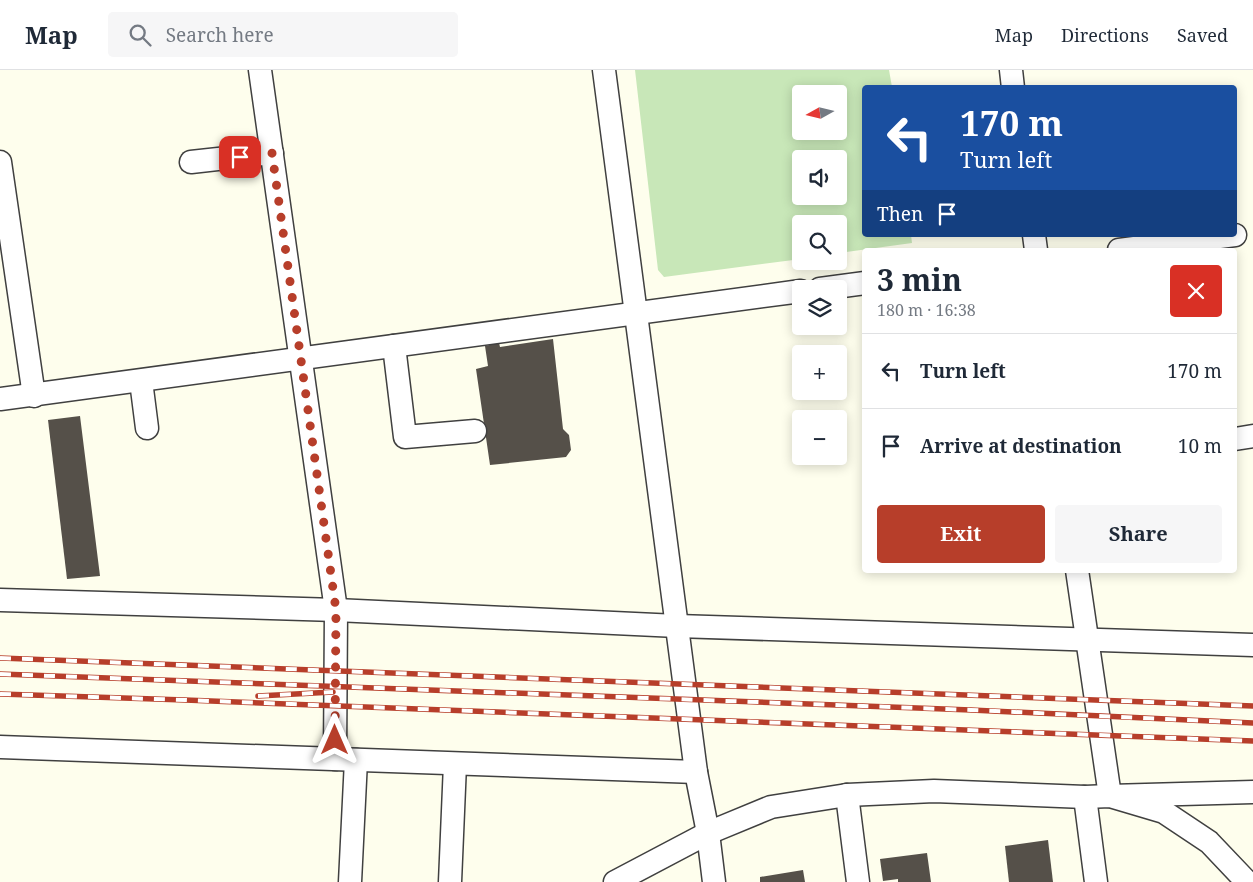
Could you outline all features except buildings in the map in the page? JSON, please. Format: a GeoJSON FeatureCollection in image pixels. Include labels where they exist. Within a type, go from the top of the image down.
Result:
{"type":"FeatureCollection","features":[{"type":"Feature","properties":{"kind":"street"},"geometry":{"type":"LineString","coordinates":[[260,70],[336,610],[346,759],[350,882]]}},
{"type":"Feature","properties":{"kind":"street"},"geometry":{"type":"LineString","coordinates":[[604,70],[696,772],[708,833],[714,882]]}},
{"type":"Feature","properties":{"kind":"street"},"geometry":{"type":"LineString","coordinates":[[1010,70],[1012,85]]}},
{"type":"Feature","properties":{"kind":"street"},"geometry":{"type":"LineString","coordinates":[[192,162],[272,153]]}},
{"type":"Feature","properties":{"kind":"street"},"geometry":{"type":"LineString","coordinates":[[0,162],[34,396]]}},
{"type":"Feature","properties":{"kind":"street"},"geometry":{"type":"LineString","coordinates":[[1237,235],[1253,233]]}},
{"type":"Feature","properties":{"kind":"street"},"geometry":{"type":"LineString","coordinates":[[1134,248],[1220,237]]}},
{"type":"Feature","properties":{"kind":"street"},"geometry":{"type":"LineString","coordinates":[[847,285],[862,283]]}},
{"type":"Feature","properties":{"kind":"street"},"geometry":{"type":"LineString","coordinates":[[0,399],[34,396],[300,358],[792,292]]}},
{"type":"Feature","properties":{"kind":"street"},"geometry":{"type":"LineString","coordinates":[[394,346],[405,436],[475,431]]}},
{"type":"Feature","properties":{"kind":"street"},"geometry":{"type":"LineString","coordinates":[[141,380],[147,428]]}},
{"type":"Feature","properties":{"kind":"street"},"geometry":{"type":"LineString","coordinates":[[1237,438],[1253,436]]}},
{"type":"Feature","properties":{"kind":"street"},"geometry":{"type":"LineString","coordinates":[[1077,573],[1110,796]]}},
{"type":"Feature","properties":{"kind":"street"},"geometry":{"type":"LineString","coordinates":[[0,600],[336,610],[677,626],[1253,645]]}},
{"type":"Feature","properties":{"kind":"street"},"geometry":{"type":"LineString","coordinates":[[0,747],[696,772]]}},
{"type":"Feature","properties":{"kind":"street"},"geometry":{"type":"LineString","coordinates":[[450,882],[456,764]]}},
{"type":"Feature","properties":{"kind":"street"},"geometry":{"type":"LineString","coordinates":[[615,882],[708,833],[771,807],[847,795],[934,791],[1085,797],[1253,792]]}},
{"type":"Feature","properties":{"kind":"street"},"geometry":{"type":"LineString","coordinates":[[847,795],[858,882]]}},
{"type":"Feature","properties":{"kind":"street"},"geometry":{"type":"LineString","coordinates":[[1110,796],[1164,812],[1209,842],[1247,882]]}},
{"type":"Feature","properties":{"kind":"street"},"geometry":{"type":"LineString","coordinates":[[1085,797],[1096,882]]}},
{"type":"Feature","properties":{"kind":"green space"},"geometry":{"type":"Polygon","coordinates":[[[635,70],[889,70],[892,85],[862,85],[862,237],[911,237],[912,243],[862,248],[862,250],[847,252],[847,215],[792,215],[792,260],[664,277],[658,270],[635,70]]]}},
{"type":"Feature","properties":{"kind":"railway"},"geometry":{"type":"LineString","coordinates":[[0,658],[1253,706]]}},
{"type":"Feature","properties":{"kind":"railway"},"geometry":{"type":"LineString","coordinates":[[0,674],[971,710],[1253,723]]}},
{"type":"Feature","properties":{"kind":"railway"},"geometry":{"type":"LineString","coordinates":[[258,696],[333,692]]}},
{"type":"Feature","properties":{"kind":"railway"},"geometry":{"type":"LineString","coordinates":[[0,694],[1253,741]]}},
{"type":"Feature","properties":{"kind":"route"},"geometry":{"type":"LineString","coordinates":[[240,157],[272,153],[336,610],[335,740]]}}]}
